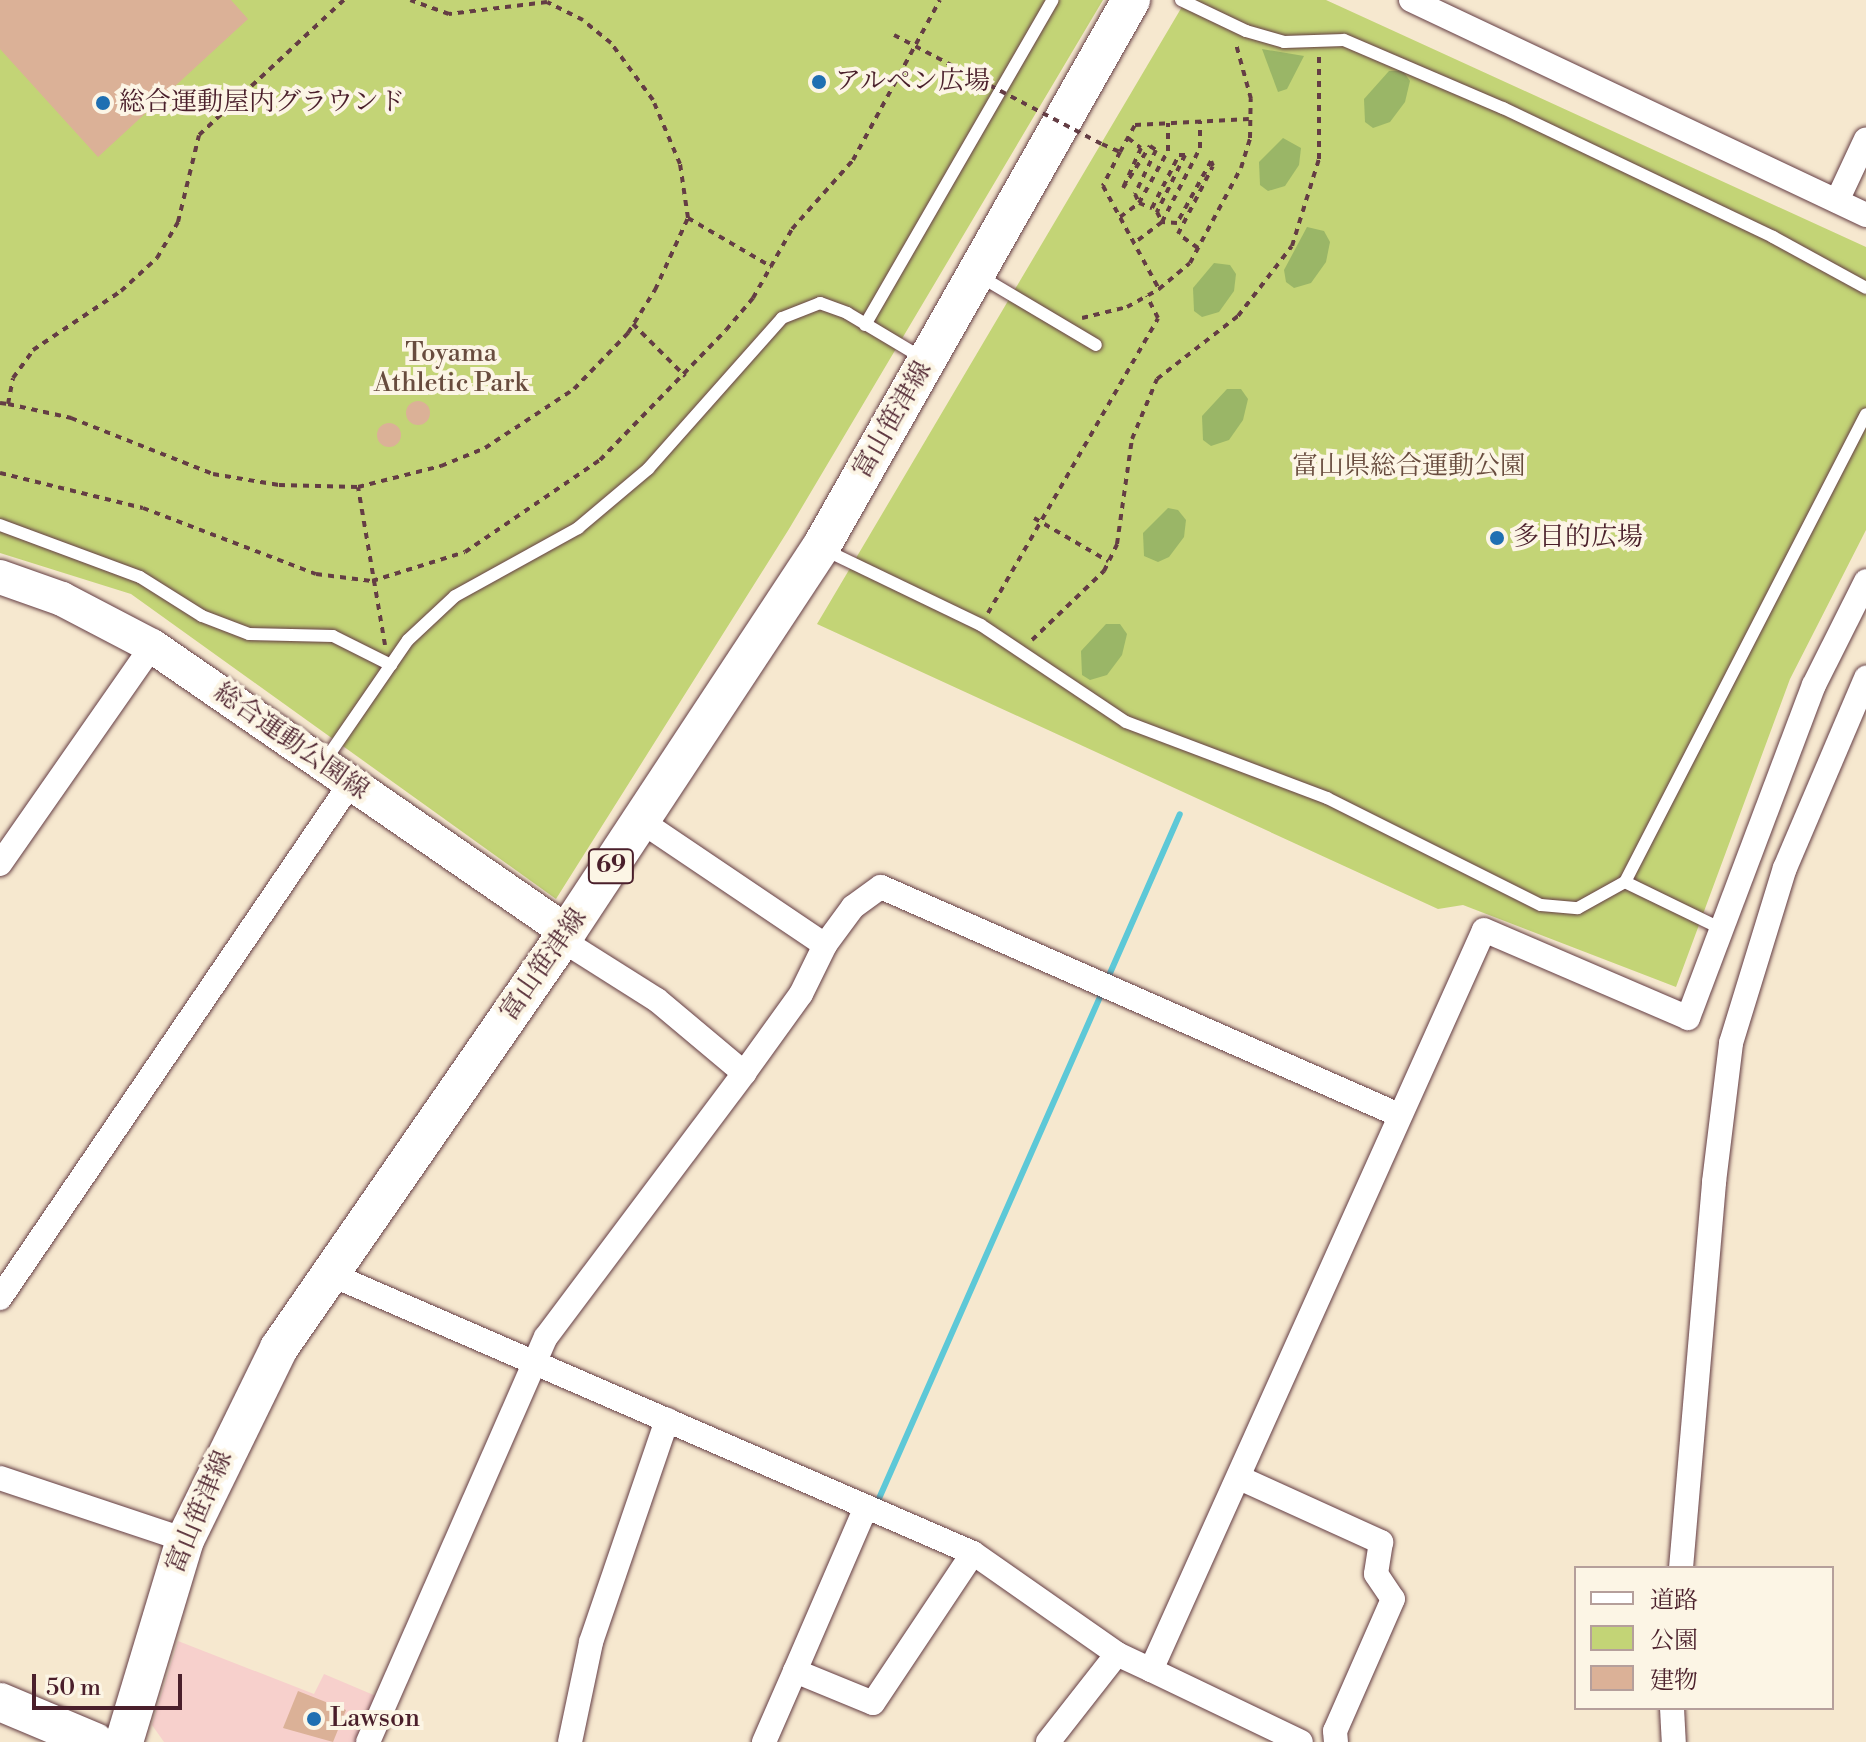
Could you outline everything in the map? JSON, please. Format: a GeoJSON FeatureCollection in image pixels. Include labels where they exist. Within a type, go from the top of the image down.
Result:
{"type":"FeatureCollection","features":[{"type":"Feature","properties":{"kind":"main road","name":"富山笹津線"},"geometry":{"type":"LineString","coordinates":[[124,1742],[185,1540],[279,1348],[565,936],[821,547],[1131,0]]}},
{"type":"Feature","properties":{"kind":"main road","name":"総合運動公園線"},"geometry":{"type":"LineString","coordinates":[[0,577],[62,599],[152,646],[565,936]]}},
{"type":"Feature","properties":{"kind":"main road"},"geometry":{"type":"LineString","coordinates":[[0,1702],[95,1742]]}},
{"type":"Feature","properties":{"kind":"street"},"geometry":{"type":"LineString","coordinates":[[1411,0],[1866,215]]}},
{"type":"Feature","properties":{"kind":"street"},"geometry":{"type":"LineString","coordinates":[[1837,201],[1866,139]]}},
{"type":"Feature","properties":{"kind":"street"},"geometry":{"type":"LineString","coordinates":[[1151,1670],[1242,1479],[1399,1115],[1484,930],[1688,1018],[1814,685],[1866,581]]}},
{"type":"Feature","properties":{"kind":"street"},"geometry":{"type":"LineString","coordinates":[[0,864],[152,646]]}},
{"type":"Feature","properties":{"kind":"street"},"geometry":{"type":"LineString","coordinates":[[1681,1566],[1714,1182],[1731,1043],[1785,868],[1866,678]]}},
{"type":"Feature","properties":{"kind":"street"},"geometry":{"type":"LineString","coordinates":[[0,1298],[336,774]]}},
{"type":"Feature","properties":{"kind":"street"},"geometry":{"type":"LineString","coordinates":[[641,821],[825,945]]}},
{"type":"Feature","properties":{"kind":"street"},"geometry":{"type":"LineString","coordinates":[[371,1741],[546,1337],[801,994],[825,945],[853,907],[881,887],[1399,1115]]}},
{"type":"Feature","properties":{"kind":"street"},"geometry":{"type":"LineString","coordinates":[[565,936],[657,1000],[744,1073]]}},
{"type":"Feature","properties":{"kind":"street"},"geometry":{"type":"LineString","coordinates":[[330,1274],[973,1553],[1117,1654],[1301,1742]]}},
{"type":"Feature","properties":{"kind":"street"},"geometry":{"type":"LineString","coordinates":[[570,1742],[591,1642],[667,1420]]}},
{"type":"Feature","properties":{"kind":"street"},"geometry":{"type":"LineString","coordinates":[[0,1478],[185,1540]]}},
{"type":"Feature","properties":{"kind":"street"},"geometry":{"type":"LineString","coordinates":[[1242,1479],[1381,1542],[1376,1574],[1393,1599],[1335,1731],[1336,1742]]}},
{"type":"Feature","properties":{"kind":"street"},"geometry":{"type":"LineString","coordinates":[[764,1742],[800,1674],[872,1509]]}},
{"type":"Feature","properties":{"kind":"street"},"geometry":{"type":"LineString","coordinates":[[800,1674],[873,1703],[973,1553]]}},
{"type":"Feature","properties":{"kind":"street"},"geometry":{"type":"LineString","coordinates":[[1048,1742],[1117,1654]]}},
{"type":"Feature","properties":{"kind":"street"},"geometry":{"type":"LineString","coordinates":[[1672,1710],[1674,1742]]}},
{"type":"Feature","properties":{"kind":"lane"},"geometry":{"type":"LineString","coordinates":[[865,325],[1053,0]]}},
{"type":"Feature","properties":{"kind":"lane"},"geometry":{"type":"LineString","coordinates":[[1181,0],[1231,24],[1284,42],[1318,44],[1344,40],[1503,108],[1829,265],[1866,288]]}},
{"type":"Feature","properties":{"kind":"lane"},"geometry":{"type":"LineString","coordinates":[[975,274],[1096,345]]}},
{"type":"Feature","properties":{"kind":"lane"},"geometry":{"type":"LineString","coordinates":[[336,774],[391,665],[408,640],[455,596],[578,528],[648,469],[782,318],[820,303],[927,360]]}},
{"type":"Feature","properties":{"kind":"lane"},"geometry":{"type":"LineString","coordinates":[[821,547],[981,625],[1126,722],[1327,798],[1541,905],[1578,908],[1625,882],[1865,418]]}},
{"type":"Feature","properties":{"kind":"lane"},"geometry":{"type":"LineString","coordinates":[[0,525],[140,577],[202,616],[249,634],[333,636],[391,665]]}},
{"type":"Feature","properties":{"kind":"lane"},"geometry":{"type":"LineString","coordinates":[[1625,882],[1722,929]]}},
{"type":"Feature","properties":{"kind":"path"},"geometry":{"type":"LineString","coordinates":[[8,404],[13,378],[33,350],[121,291],[157,258],[178,222],[199,135],[344,0]]}},
{"type":"Feature","properties":{"kind":"path"},"geometry":{"type":"LineString","coordinates":[[0,403],[71,418],[213,474],[279,485],[358,487],[441,466],[530,423],[574,389],[633,324],[688,218],[680,164],[653,100],[611,43],[583,20],[547,2],[449,14],[410,0]]}},
{"type":"Feature","properties":{"kind":"path"},"geometry":{"type":"LineString","coordinates":[[0,473],[143,508],[316,574],[372,581],[465,552],[561,491],[600,460],[685,376],[753,298],[792,229],[853,160],[940,0]]}},
{"type":"Feature","properties":{"kind":"path"},"geometry":{"type":"LineString","coordinates":[[1060,323],[1147,296],[1190,263],[1241,168],[1251,119],[1251,99],[1231,24]]}},
{"type":"Feature","properties":{"kind":"path"},"geometry":{"type":"LineString","coordinates":[[894,35],[1120,152]]}},
{"type":"Feature","properties":{"kind":"path"},"geometry":{"type":"LineString","coordinates":[[1021,649],[1108,561],[1117,544],[1132,439],[1157,379],[1238,316],[1292,246],[1319,159],[1323,101],[1318,44]]}},
{"type":"Feature","properties":{"kind":"path"},"geometry":{"type":"LineString","coordinates":[[1159,289],[1103,186],[1120,152],[1135,125],[1251,119]]}},
{"type":"Feature","properties":{"kind":"path"},"geometry":{"type":"LineString","coordinates":[[1134,243],[1162,222],[1200,148],[1200,121]]}},
{"type":"Feature","properties":{"kind":"path"},"geometry":{"type":"LineString","coordinates":[[1120,217],[1139,203],[1168,151],[1168,123]]}},
{"type":"Feature","properties":{"kind":"path"},"geometry":{"type":"LineString","coordinates":[[1128,138],[1141,148],[1123,188],[1150,146],[1156,150],[1135,194],[1139,203],[1152,208],[1179,155],[1185,155],[1157,212],[1162,222]]}},
{"type":"Feature","properties":{"kind":"path"},"geometry":{"type":"LineString","coordinates":[[1162,222],[1177,223],[1211,161],[1213,166],[1178,234],[1198,248]]}},
{"type":"Feature","properties":{"kind":"path"},"geometry":{"type":"LineString","coordinates":[[688,218],[772,267]]}},
{"type":"Feature","properties":{"kind":"path"},"geometry":{"type":"LineString","coordinates":[[981,625],[1158,318],[1147,296]]}},
{"type":"Feature","properties":{"kind":"path"},"geometry":{"type":"LineString","coordinates":[[633,324],[685,376]]}},
{"type":"Feature","properties":{"kind":"path"},"geometry":{"type":"LineString","coordinates":[[358,487],[385,645]]}},
{"type":"Feature","properties":{"kind":"path"},"geometry":{"type":"LineString","coordinates":[[1034,518],[1108,561]]}},
{"type":"Feature","properties":{"kind":"shaded area"},"geometry":{"type":"Polygon","coordinates":[[[178,1641],[314,1694],[324,1674],[376,1696],[357,1742],[164,1742],[152,1725],[178,1641]]]}},
{"type":"Feature","properties":{"kind":"green space","name":"Toyama Athletic Park"},"geometry":{"type":"Polygon","coordinates":[[[0,0],[1103,0],[789,529],[556,899],[131,594],[0,553],[0,0]]]}},
{"type":"Feature","properties":{"kind":"green space","name":"富山県総合運動公園"},"geometry":{"type":"Polygon","coordinates":[[[1186,0],[1326,0],[1866,247],[1866,530],[1790,679],[1676,987],[1463,905],[1438,909],[817,624],[1186,0]]]}},
{"type":"Feature","properties":{"kind":"green space"},"geometry":{"type":"Polygon","coordinates":[[[1262,49],[1304,56],[1287,89],[1278,92],[1262,49]]]}},
{"type":"Feature","properties":{"kind":"green space"},"geometry":{"type":"Polygon","coordinates":[[[1389,71],[1403,71],[1410,81],[1405,102],[1390,122],[1373,128],[1365,122],[1364,99],[1389,71]]]}},
{"type":"Feature","properties":{"kind":"green space"},"geometry":{"type":"Polygon","coordinates":[[[1283,138],[1301,148],[1299,165],[1285,186],[1268,191],[1260,185],[1259,162],[1283,138]]]}},
{"type":"Feature","properties":{"kind":"green space"},"geometry":{"type":"Polygon","coordinates":[[[1307,227],[1324,231],[1330,242],[1326,262],[1311,283],[1294,288],[1286,282],[1284,270],[1307,227]]]}},
{"type":"Feature","properties":{"kind":"green space"},"geometry":{"type":"Polygon","coordinates":[[[1214,263],[1230,265],[1236,274],[1234,291],[1219,312],[1202,317],[1194,311],[1193,288],[1214,263]]]}},
{"type":"Feature","properties":{"kind":"green space"},"geometry":{"type":"Polygon","coordinates":[[[1227,389],[1241,389],[1248,399],[1243,420],[1229,440],[1211,446],[1203,440],[1202,416],[1227,389]]]}},
{"type":"Feature","properties":{"kind":"green space"},"geometry":{"type":"Polygon","coordinates":[[[1168,508],[1178,510],[1186,520],[1184,537],[1169,557],[1158,562],[1144,556],[1143,533],[1168,508]]]}},
{"type":"Feature","properties":{"kind":"green space"},"geometry":{"type":"Polygon","coordinates":[[[1106,624],[1120,624],[1127,634],[1122,655],[1107,675],[1090,680],[1082,675],[1081,651],[1106,624]]]}},
{"type":"Feature","properties":{"kind":"building","name":"総合運動屋内グラウンド"},"geometry":{"type":"Polygon","coordinates":[[[0,0],[231,0],[248,19],[98,157],[0,49],[0,0]]]}},
{"type":"Feature","properties":{"kind":"building"},"geometry":{"type":"Polygon","coordinates":[[[418,401],[427,404],[430,413],[427,422],[418,425],[409,422],[406,413],[409,404],[418,401]]]}},
{"type":"Feature","properties":{"kind":"building"},"geometry":{"type":"Polygon","coordinates":[[[389,423],[398,426],[401,435],[398,444],[389,447],[380,444],[377,435],[380,426],[389,423]]]}},
{"type":"Feature","properties":{"kind":"building","name":"Lawson"},"geometry":{"type":"Polygon","coordinates":[[[298,1691],[346,1710],[333,1742],[283,1728],[298,1691]]]}},
{"type":"Feature","properties":{"kind":"waterway"},"geometry":{"type":"LineString","coordinates":[[1107,980],[1180,814]]}},
{"type":"Feature","properties":{"kind":"waterway"},"geometry":{"type":"LineString","coordinates":[[877,1503],[1103,990]]}},
{"type":"Feature","properties":{"kind":"place","name":"アルペン広場"},"geometry":{"type":"Point","coordinates":[819,82]}},
{"type":"Feature","properties":{"kind":"place","name":"総合運動屋内グラウンド"},"geometry":{"type":"Point","coordinates":[103,103]}},
{"type":"Feature","properties":{"kind":"place","name":"多目的広場"},"geometry":{"type":"Point","coordinates":[1497,538]}},
{"type":"Feature","properties":{"kind":"place","name":"Lawson"},"geometry":{"type":"Point","coordinates":[314,1719]}}]}
